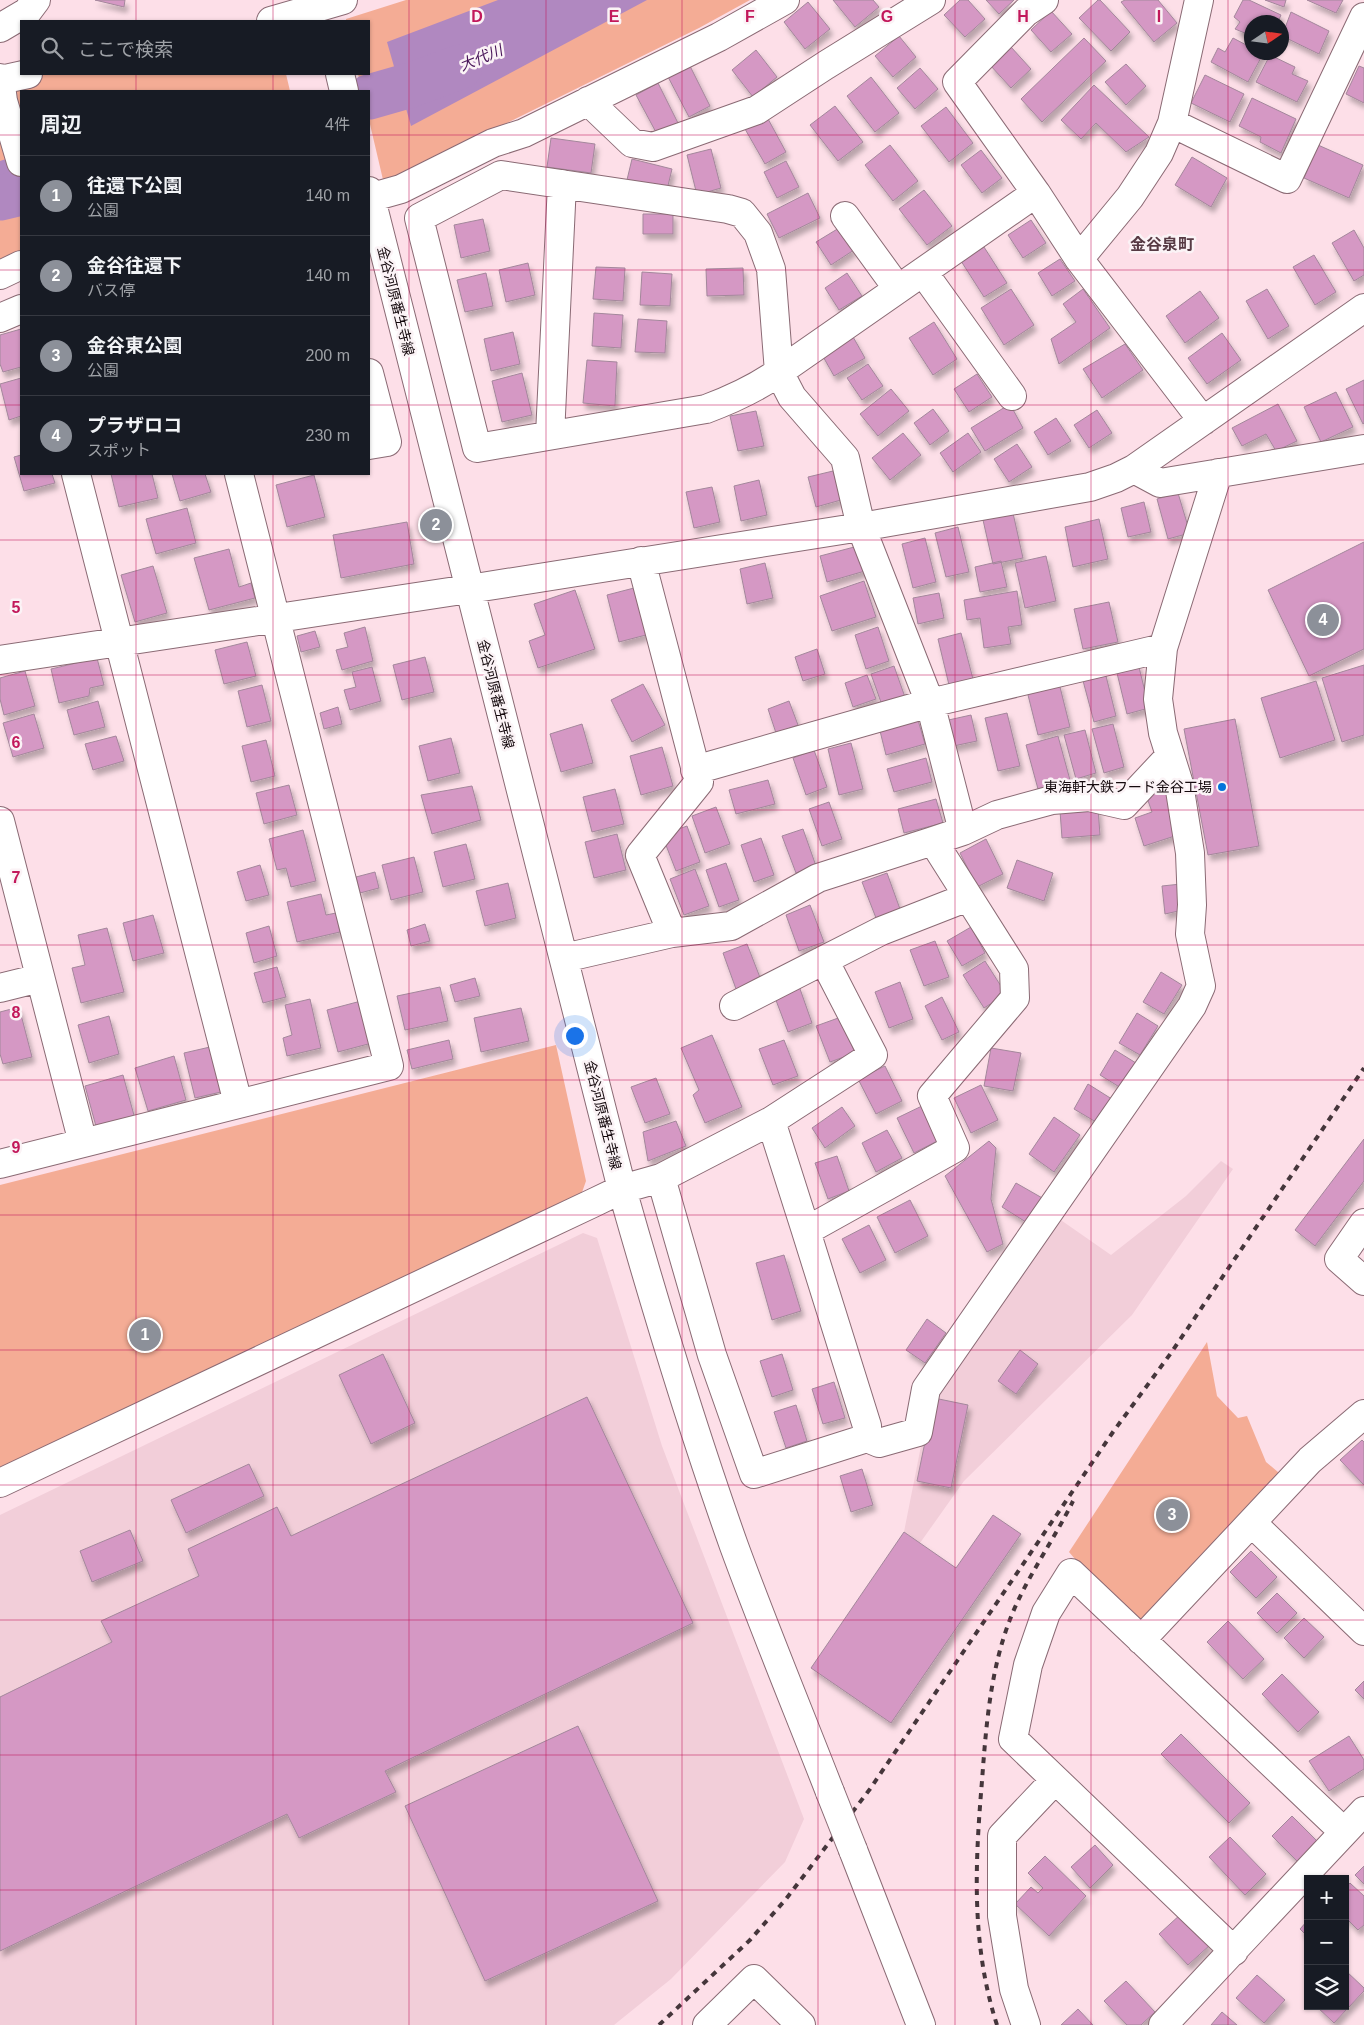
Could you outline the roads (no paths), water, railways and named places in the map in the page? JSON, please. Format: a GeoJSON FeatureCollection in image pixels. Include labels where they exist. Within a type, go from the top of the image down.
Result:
{"type":"FeatureCollection","features":[{"type":"Feature","properties":{"kind":"street"},"geometry":{"type":"LineString","coordinates":[[0,28],[27,12],[36,0]]}},
{"type":"Feature","properties":{"kind":"street"},"geometry":{"type":"LineString","coordinates":[[370,195],[402,189],[493,143],[524,133],[719,36],[786,0]]}},
{"type":"Feature","properties":{"kind":"street"},"geometry":{"type":"LineString","coordinates":[[588,101],[632,143],[653,147],[757,110],[931,0]]}},
{"type":"Feature","properties":{"kind":"street"},"geometry":{"type":"LineString","coordinates":[[1044,0],[1026,12],[957,82],[1036,193],[1079,259],[1203,421]]}},
{"type":"Feature","properties":{"kind":"street"},"geometry":{"type":"LineString","coordinates":[[1079,259],[1130,197],[1160,153],[1172,123],[1199,0]]}},
{"type":"Feature","properties":{"kind":"street"},"geometry":{"type":"LineString","coordinates":[[275,20],[328,8]]}},
{"type":"Feature","properties":{"kind":"street"},"geometry":{"type":"LineString","coordinates":[[1172,123],[1287,179],[1364,16]]}},
{"type":"Feature","properties":{"kind":"street"},"geometry":{"type":"LineString","coordinates":[[20,158],[1,84],[25,75]]}},
{"type":"Feature","properties":{"kind":"street"},"geometry":{"type":"LineString","coordinates":[[340,75],[344,90]]}},
{"type":"Feature","properties":{"kind":"street"},"geometry":{"type":"LineString","coordinates":[[963,831],[930,703],[861,527],[845,458],[792,397],[779,372],[771,268],[758,233],[742,213],[728,209],[501,176],[420,218],[477,448],[706,409],[757,388],[779,372],[1036,193]]}},
{"type":"Feature","properties":{"kind":"street"},"geometry":{"type":"LineString","coordinates":[[550,435],[562,184]]}},
{"type":"Feature","properties":{"kind":"street","name":"金谷河原番生寺線"},"geometry":{"type":"LineString","coordinates":[[370,199],[622,1189],[656,1310],[735,1546],[921,2025]]}},
{"type":"Feature","properties":{"kind":"street"},"geometry":{"type":"LineString","coordinates":[[845,216],[898,289]]}},
{"type":"Feature","properties":{"kind":"street"},"geometry":{"type":"LineString","coordinates":[[0,274],[20,265]]}},
{"type":"Feature","properties":{"kind":"street"},"geometry":{"type":"LineString","coordinates":[[923,272],[1012,396]]}},
{"type":"Feature","properties":{"kind":"street"},"geometry":{"type":"LineString","coordinates":[[0,660],[861,527],[1090,487],[1116,478],[1134,469],[1364,308]]}},
{"type":"Feature","properties":{"kind":"street"},"geometry":{"type":"LineString","coordinates":[[0,318],[20,309]]}},
{"type":"Feature","properties":{"kind":"street"},"geometry":{"type":"LineString","coordinates":[[370,377],[386,442],[370,445]]}},
{"type":"Feature","properties":{"kind":"street"},"geometry":{"type":"LineString","coordinates":[[1134,469],[1160,483],[1364,449]]}},
{"type":"Feature","properties":{"kind":"street"},"geometry":{"type":"LineString","coordinates":[[661,1178],[712,1355],[754,1474],[866,1438],[879,1443],[918,1432],[926,1389],[1192,1006],[1201,986],[1190,934],[1192,906],[1190,853],[1179,784],[1163,733],[1158,698],[1163,648],[1218,473]]}},
{"type":"Feature","properties":{"kind":"street"},"geometry":{"type":"LineString","coordinates":[[76,475],[238,1103]]}},
{"type":"Feature","properties":{"kind":"street"},"geometry":{"type":"LineString","coordinates":[[0,1164],[389,1066],[239,475]]}},
{"type":"Feature","properties":{"kind":"street"},"geometry":{"type":"LineString","coordinates":[[641,560],[699,782],[640,855],[672,933]]}},
{"type":"Feature","properties":{"kind":"street"},"geometry":{"type":"LineString","coordinates":[[695,770],[930,703],[1163,648]]}},
{"type":"Feature","properties":{"kind":"street"},"geometry":{"type":"LineString","coordinates":[[564,958],[672,933],[731,926],[818,878],[963,831],[997,815],[1052,800],[1089,797],[1124,805],[1170,756]]}},
{"type":"Feature","properties":{"kind":"street"},"geometry":{"type":"LineString","coordinates":[[0,820],[83,1143]]}},
{"type":"Feature","properties":{"kind":"street"},"geometry":{"type":"LineString","coordinates":[[806,1231],[955,1148],[932,1096],[1015,998],[1014,969],[933,841]]}},
{"type":"Feature","properties":{"kind":"street"},"geometry":{"type":"LineString","coordinates":[[734,1006],[882,931],[968,897]]}},
{"type":"Feature","properties":{"kind":"street"},"geometry":{"type":"LineString","coordinates":[[0,1483],[622,1189],[661,1178],[772,1121],[872,1056],[824,960]]}},
{"type":"Feature","properties":{"kind":"street"},"geometry":{"type":"LineString","coordinates":[[0,988],[40,978]]}},
{"type":"Feature","properties":{"kind":"street"},"geometry":{"type":"LineString","coordinates":[[772,1121],[867,1426],[866,1438]]}},
{"type":"Feature","properties":{"kind":"street"},"geometry":{"type":"LineString","coordinates":[[1364,1223],[1339,1259],[1364,1281]]}},
{"type":"Feature","properties":{"kind":"street"},"geometry":{"type":"LineString","coordinates":[[1141,1640],[1310,1460],[1364,1414]]}},
{"type":"Feature","properties":{"kind":"street"},"geometry":{"type":"LineString","coordinates":[[1252,1523],[1364,1631]]}},
{"type":"Feature","properties":{"kind":"street"},"geometry":{"type":"LineString","coordinates":[[1234,1951],[1013,1739],[1028,1665],[1046,1613],[1071,1573],[1344,1832]]}},
{"type":"Feature","properties":{"kind":"street"},"geometry":{"type":"LineString","coordinates":[[1026,2025],[1014,1989],[1002,1916],[1002,1836],[1055,1780]]}},
{"type":"Feature","properties":{"kind":"street"},"geometry":{"type":"LineString","coordinates":[[1163,2025],[1364,1811]]}},
{"type":"Feature","properties":{"kind":"street"},"geometry":{"type":"LineString","coordinates":[[707,2025],[754,1979],[801,2025]]}},
{"type":"Feature","properties":{"kind":"water"},"geometry":{"type":"Polygon","coordinates":[[[498,0],[647,0],[411,126],[387,42],[498,0]]]}},
{"type":"Feature","properties":{"kind":"water"},"geometry":{"type":"Polygon","coordinates":[[[20,154],[20,188],[0,197],[0,161],[20,154]]]}},
{"type":"Feature","properties":{"kind":"waterway","name":"大代川"},"geometry":{"type":"LineString","coordinates":[[370,97],[411,85],[460,67]]}},
{"type":"Feature","properties":{"kind":"waterway","name":"大代川"},"geometry":{"type":"LineString","coordinates":[[0,198],[20,193]]}},
{"type":"Feature","properties":{"kind":"railway"},"geometry":{"type":"LineString","coordinates":[[659,2025],[750,1940],[786,1899],[870,1789],[1113,1432],[1171,1353],[1364,1068]]}},
{"type":"Feature","properties":{"kind":"railway"},"geometry":{"type":"LineString","coordinates":[[997,2025],[983,1965],[977,1904],[978,1843],[985,1741],[990,1700],[997,1661],[1009,1622],[1031,1576],[1073,1501]]}},
{"type":"Feature","properties":{"kind":"place","name":"金谷往還下"},"geometry":{"type":"Point","coordinates":[436,525]}},
{"type":"Feature","properties":{"kind":"place","name":"プラザロコ"},"geometry":{"type":"Point","coordinates":[1323,620]}},
{"type":"Feature","properties":{"kind":"place","name":"東海軒大鉄フード金谷工場"},"geometry":{"type":"Point","coordinates":[1222,787]}},
{"type":"Feature","properties":{"kind":"place","name":"往還下公園"},"geometry":{"type":"Point","coordinates":[145,1335]}},
{"type":"Feature","properties":{"kind":"place","name":"金谷東公園"},"geometry":{"type":"Point","coordinates":[1172,1515]}},
{"type":"Feature","properties":{"kind":"district","name":"金谷泉町"},"geometry":{"type":"Point","coordinates":[1162,244]}}]}
